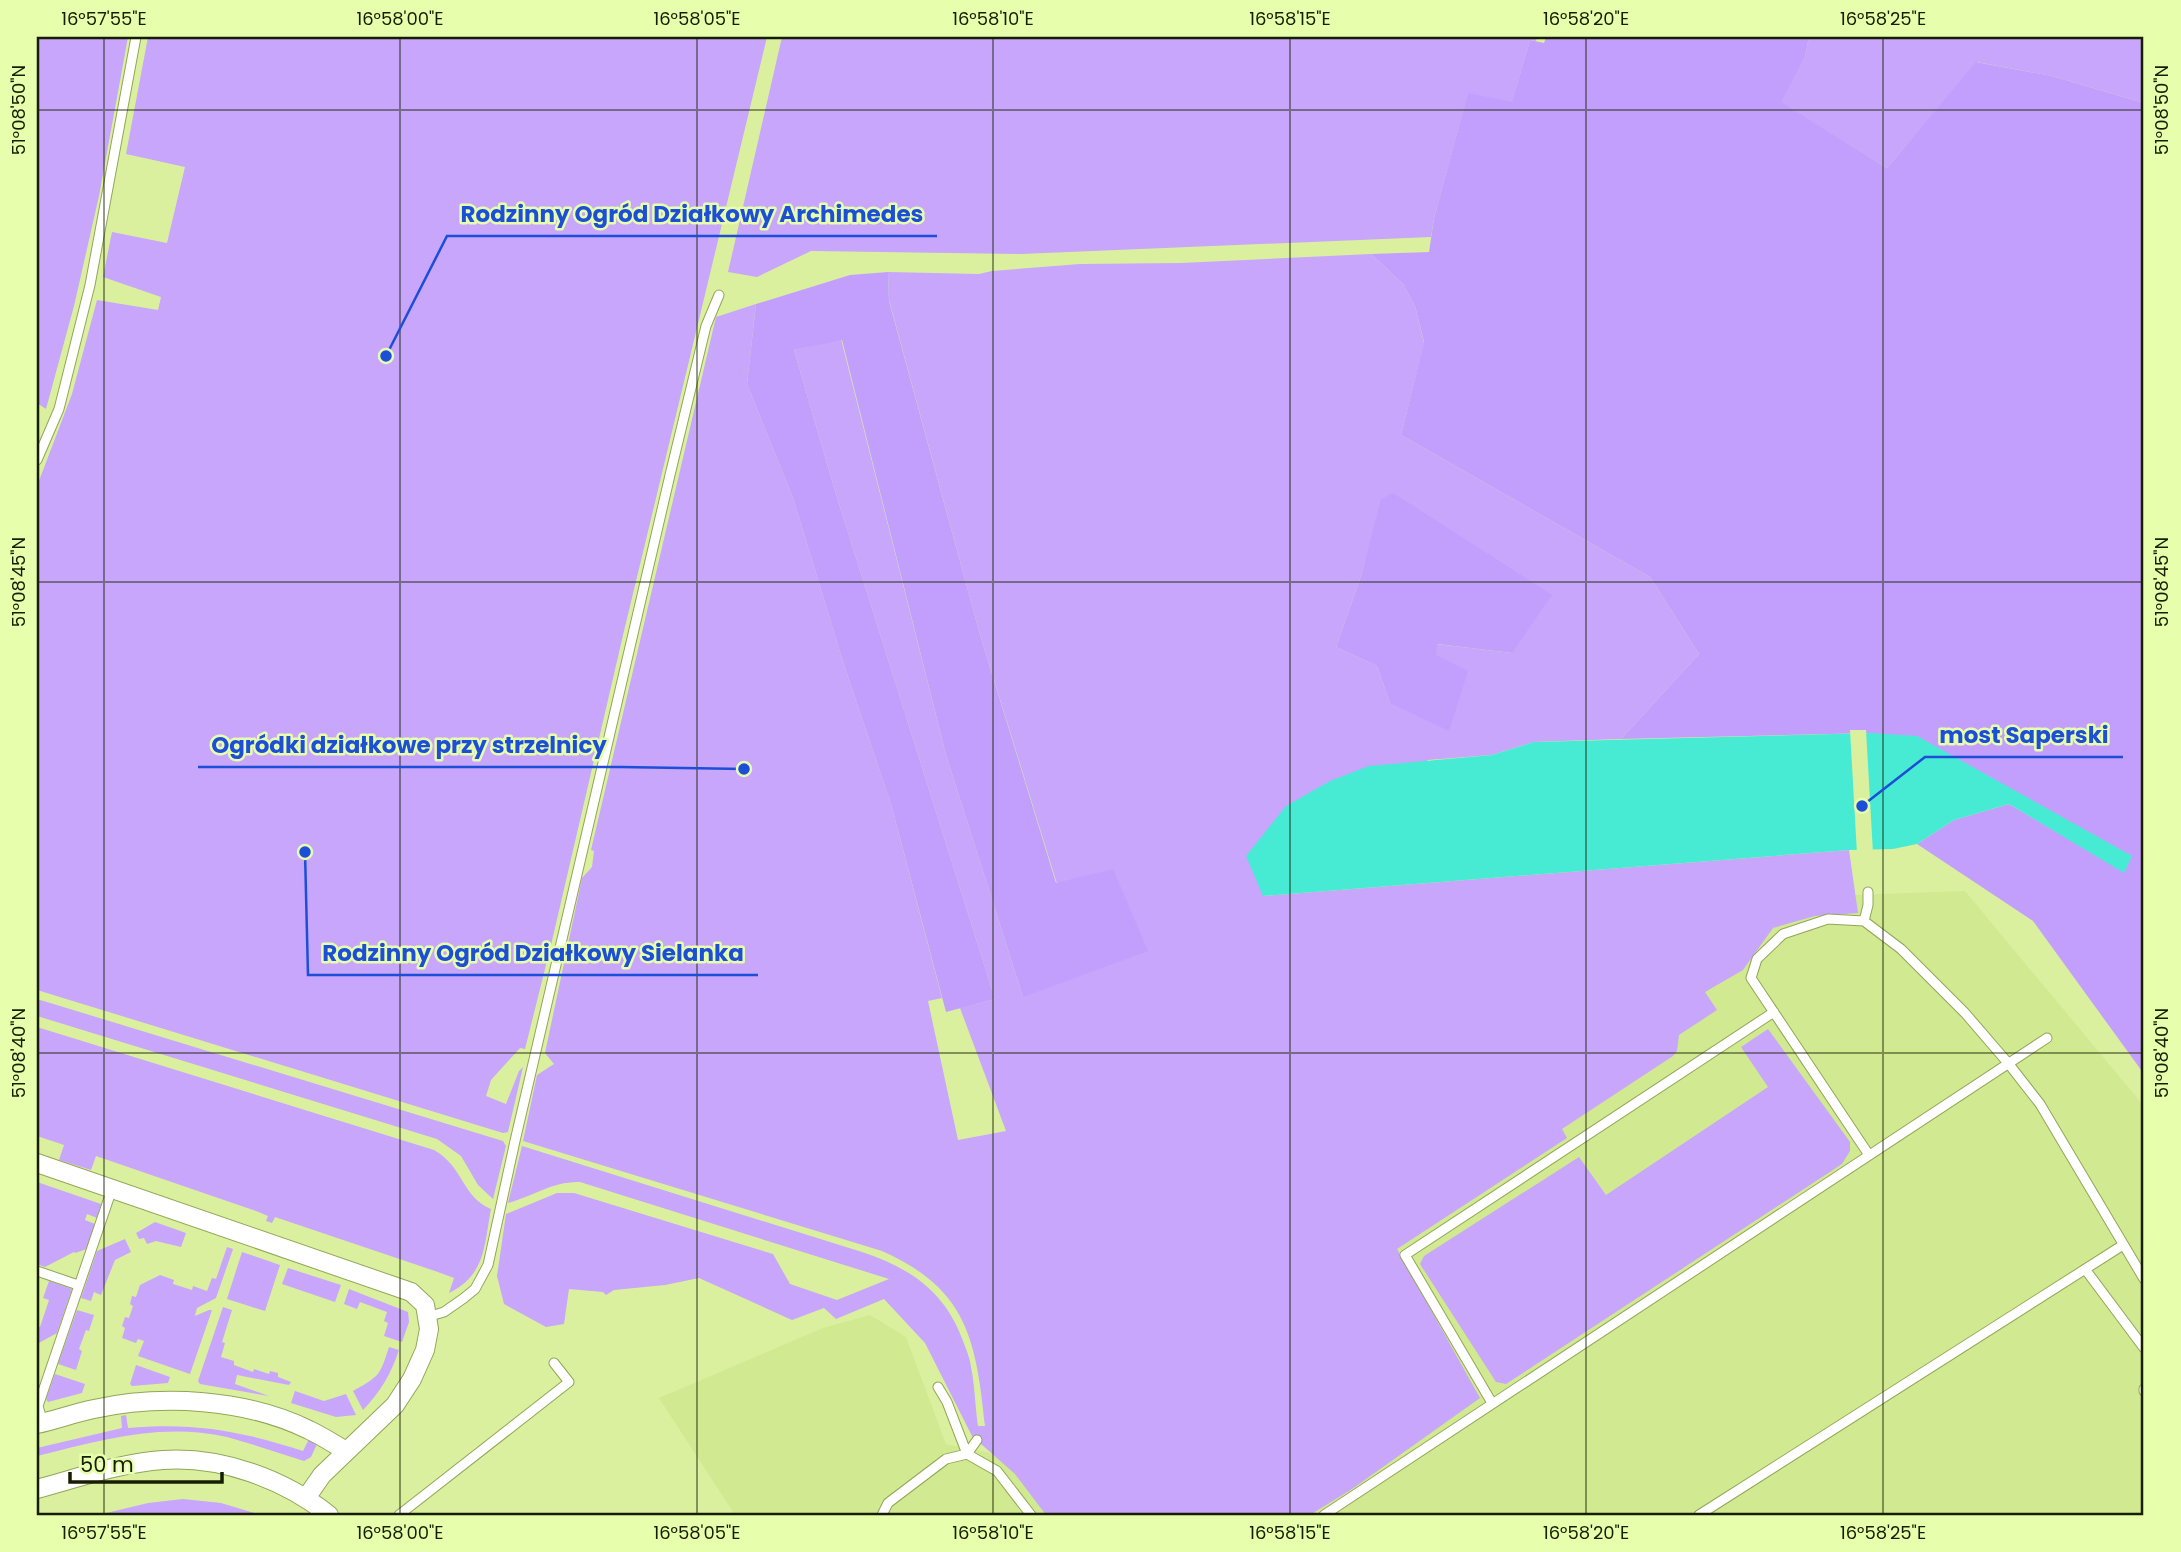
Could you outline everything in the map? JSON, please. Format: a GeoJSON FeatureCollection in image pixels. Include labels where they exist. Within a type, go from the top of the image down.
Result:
{"type":"FeatureCollection","features":[{"type":"Feature","properties":{"kind":"street"},"geometry":{"type":"LineString","coordinates":[[37,1163],[411,1292],[425,1305],[429,1329],[425,1350],[412,1380],[395,1405],[322,1475],[306,1498]]}},
{"type":"Feature","properties":{"kind":"street"},"geometry":{"type":"LineString","coordinates":[[40,1424],[94,1409],[125,1404],[194,1401],[262,1413],[309,1429],[346,1451]]}},
{"type":"Feature","properties":{"kind":"street"},"geometry":{"type":"LineString","coordinates":[[37,1489],[122,1467],[164,1460],[198,1461],[260,1476],[306,1498],[329,1515]]}},
{"type":"Feature","properties":{"kind":"lane"},"geometry":{"type":"LineString","coordinates":[[37,460],[59,409],[90,285],[136,37]]}},
{"type":"Feature","properties":{"kind":"lane"},"geometry":{"type":"LineString","coordinates":[[427,1317],[444,1312],[475,1289],[488,1265],[673,462],[706,326],[719,295]]}},
{"type":"Feature","properties":{"kind":"lane"},"geometry":{"type":"LineString","coordinates":[[1864,921],[1868,892]]}},
{"type":"Feature","properties":{"kind":"lane"},"geometry":{"type":"LineString","coordinates":[[1869,1154],[1751,978],[1757,959],[1783,934],[1828,919],[1864,921],[1910,958],[1965,1013],[2040,1104],[2144,1279]]}},
{"type":"Feature","properties":{"kind":"lane"},"geometry":{"type":"LineString","coordinates":[[1492,1403],[1405,1255],[1774,1012]]}},
{"type":"Feature","properties":{"kind":"lane"},"geometry":{"type":"LineString","coordinates":[[1324,1515],[2047,1038]]}},
{"type":"Feature","properties":{"kind":"lane"},"geometry":{"type":"LineString","coordinates":[[40,1424],[38,1406],[112,1189]]}},
{"type":"Feature","properties":{"kind":"lane"},"geometry":{"type":"LineString","coordinates":[[1699,1515],[2123,1245]]}},
{"type":"Feature","properties":{"kind":"lane"},"geometry":{"type":"LineString","coordinates":[[2085,1269],[2144,1348]]}},
{"type":"Feature","properties":{"kind":"lane"},"geometry":{"type":"LineString","coordinates":[[37,1271],[78,1285]]}},
{"type":"Feature","properties":{"kind":"lane"},"geometry":{"type":"LineString","coordinates":[[399,1515],[569,1382],[554,1363]]}},
{"type":"Feature","properties":{"kind":"lane"},"geometry":{"type":"LineString","coordinates":[[938,1387],[947,1402],[967,1454],[997,1471],[1031,1515]]}},
{"type":"Feature","properties":{"kind":"lane"},"geometry":{"type":"LineString","coordinates":[[882,1515],[888,1503],[946,1459],[967,1454],[977,1440]]}},
{"type":"Feature","properties":{"kind":"shaded area"},"geometry":{"type":"Polygon","coordinates":[[[37,37],[128,37],[99,196],[74,306],[46,409],[37,403],[37,37]]]}},
{"type":"Feature","properties":{"kind":"shaded area"},"geometry":{"type":"Polygon","coordinates":[[[148,37],[767,37],[525,1049],[520,1048],[491,1080],[486,1096],[506,1104],[523,1067],[508,1132],[503,1133],[37,990],[37,486],[72,394],[97,300],[158,310],[161,297],[103,277],[112,232],[167,243],[185,167],[126,154],[148,37]]]}},
{"type":"Feature","properties":{"kind":"shaded area"},"geometry":{"type":"Polygon","coordinates":[[[782,37],[1537,37],[1536,41],[1530,40],[1512,103],[1468,94],[1431,237],[1021,254],[811,251],[757,277],[728,272],[782,37]]]}},
{"type":"Feature","properties":{"kind":"shaded area"},"geometry":{"type":"Polygon","coordinates":[[[1546,37],[1809,37],[1805,57],[1781,102],[1887,168],[1976,62],[2052,76],[2144,103],[2144,1074],[2033,921],[1917,844],[1954,820],[2009,804],[2124,872],[2131,857],[1871,733],[1621,739],[1699,654],[1650,577],[1401,435],[1424,342],[1415,306],[1403,284],[1371,254],[1429,252],[1434,218],[1468,93],[1512,102],[1530,40],[1544,43],[1546,37]]]}},
{"type":"Feature","properties":{"kind":"shaded area"},"geometry":{"type":"Polygon","coordinates":[[[1809,37],[2144,37],[2144,103],[2052,76],[1977,62],[1887,168],[1780,102],[1805,57],[1809,37]]]}},
{"type":"Feature","properties":{"kind":"shaded area"},"geometry":{"type":"Polygon","coordinates":[[[1371,254],[1403,284],[1415,306],[1424,343],[1401,435],[1650,577],[1699,654],[1621,739],[1534,742],[1492,755],[1428,760],[1263,896],[1849,850],[1858,913],[1815,916],[1773,928],[1743,970],[1705,992],[1717,1010],[1679,1035],[1677,1051],[1673,1056],[1562,1129],[1567,1138],[1397,1249],[1480,1398],[1352,1489],[1310,1515],[1046,1515],[1015,1474],[972,1436],[925,1343],[884,1299],[836,1319],[824,1308],[792,1320],[699,1278],[665,1285],[614,1290],[606,1295],[603,1292],[569,1289],[564,1324],[546,1327],[504,1304],[497,1276],[506,1214],[557,1193],[574,1193],[773,1254],[790,1284],[837,1300],[889,1279],[580,1182],[552,1186],[508,1203],[522,1146],[862,1252],[910,1274],[936,1295],[955,1323],[967,1350],[978,1426],[985,1426],[977,1368],[962,1321],[950,1301],[933,1282],[911,1266],[882,1251],[523,1141],[537,1075],[554,1064],[545,1053],[582,878],[592,867],[594,851],[591,850],[716,317],[756,304],[747,384],[793,498],[844,665],[891,804],[942,998],[928,1001],[958,1140],[1006,1131],[960,1008],[995,999],[835,491],[794,350],[841,339],[946,755],[1023,997],[1057,884],[979,631],[889,300],[888,272],[979,274],[1080,264],[1181,263],[1371,254]],[[1372,537],[1336,647],[1377,666],[1390,703],[1435,655],[1436,644],[1512,653],[1372,537]]]}},
{"type":"Feature","properties":{"kind":"shaded area"},"geometry":{"type":"Polygon","coordinates":[[[888,272],[889,301],[979,631],[1056,883],[1113,869],[1148,951],[1023,997],[946,755],[842,340],[794,350],[835,491],[995,999],[946,1012],[891,804],[844,665],[793,498],[747,384],[756,304],[850,275],[888,272]]]}},
{"type":"Feature","properties":{"kind":"shaded area"},"geometry":{"type":"Polygon","coordinates":[[[1393,493],[1552,595],[1512,653],[1437,644],[1436,655],[1468,671],[1449,731],[1390,703],[1377,666],[1336,647],[1362,573],[1381,499],[1393,493]]]}},
{"type":"Feature","properties":{"kind":"shaded area"},"geometry":{"type":"Polygon","coordinates":[[[1965,891],[2144,1106],[2144,1515],[735,1515],[659,1398],[823,1328],[870,1315],[906,1337],[946,1444],[1054,1466],[1771,898],[1965,891]]]}},
{"type":"Feature","properties":{"kind":"shaded area"},"geometry":{"type":"Polygon","coordinates":[[[37,999],[503,1141],[506,1146],[493,1199],[478,1185],[461,1156],[437,1139],[37,1016],[37,999]]]}},
{"type":"Feature","properties":{"kind":"shaded area"},"geometry":{"type":"Polygon","coordinates":[[[37,1027],[434,1150],[451,1165],[474,1197],[491,1209],[477,1268],[461,1286],[449,1293],[454,1278],[435,1271],[275,1217],[272,1223],[266,1221],[268,1216],[256,1211],[96,1156],[91,1170],[59,1160],[64,1145],[37,1136],[37,1027]]]}},
{"type":"Feature","properties":{"kind":"shaded area"},"geometry":{"type":"Polygon","coordinates":[[[1768,1029],[1850,1142],[1850,1151],[1842,1164],[1506,1384],[1496,1382],[1420,1264],[1424,1256],[1579,1157],[1606,1195],[1768,1087],[1741,1047],[1768,1029]]]}},
{"type":"Feature","properties":{"kind":"shaded area"},"geometry":{"type":"Polygon","coordinates":[[[37,1182],[101,1204],[97,1218],[87,1214],[85,1220],[95,1224],[87,1249],[74,1252],[45,1267],[37,1264],[37,1182]]]}},
{"type":"Feature","properties":{"kind":"shaded area"},"geometry":{"type":"Polygon","coordinates":[[[155,1222],[186,1233],[181,1247],[156,1241],[147,1244],[144,1238],[139,1239],[136,1233],[155,1222]]]}},
{"type":"Feature","properties":{"kind":"shaded area"},"geometry":{"type":"Polygon","coordinates":[[[125,1239],[131,1252],[115,1260],[101,1295],[94,1292],[91,1301],[81,1298],[97,1251],[125,1239]]]}},
{"type":"Feature","properties":{"kind":"shaded area"},"geometry":{"type":"Polygon","coordinates":[[[227,1247],[233,1249],[216,1298],[197,1308],[195,1316],[212,1310],[190,1374],[138,1356],[144,1341],[138,1339],[136,1343],[122,1338],[125,1328],[122,1326],[125,1317],[129,1318],[133,1306],[130,1304],[132,1296],[136,1297],[140,1285],[160,1275],[174,1280],[173,1284],[207,1291],[212,1278],[216,1279],[227,1247]]]}},
{"type":"Feature","properties":{"kind":"shaded area"},"geometry":{"type":"Polygon","coordinates":[[[242,1252],[280,1265],[265,1311],[227,1299],[242,1252]]]}},
{"type":"Feature","properties":{"kind":"shaded area"},"geometry":{"type":"Polygon","coordinates":[[[288,1268],[341,1285],[335,1302],[282,1284],[288,1268]]]}},
{"type":"Feature","properties":{"kind":"shaded area"},"geometry":{"type":"Polygon","coordinates":[[[49,1281],[72,1289],[57,1333],[37,1344],[37,1327],[40,1327],[49,1300],[43,1298],[49,1281]]]}},
{"type":"Feature","properties":{"kind":"shaded area"},"geometry":{"type":"Polygon","coordinates":[[[349,1289],[408,1312],[409,1322],[402,1342],[384,1336],[388,1323],[384,1321],[387,1312],[360,1302],[357,1309],[344,1304],[349,1289]]]}},
{"type":"Feature","properties":{"kind":"shaded area"},"geometry":{"type":"Polygon","coordinates":[[[223,1307],[232,1310],[222,1342],[225,1343],[221,1357],[253,1372],[254,1369],[269,1374],[270,1371],[278,1373],[278,1377],[291,1382],[289,1385],[237,1375],[235,1384],[269,1396],[200,1384],[198,1381],[223,1307]]]}},
{"type":"Feature","properties":{"kind":"shaded area"},"geometry":{"type":"Polygon","coordinates":[[[77,1310],[94,1315],[79,1349],[82,1351],[76,1370],[58,1364],[77,1310]]]}},
{"type":"Feature","properties":{"kind":"shaded area"},"geometry":{"type":"Polygon","coordinates":[[[389,1347],[399,1350],[396,1359],[380,1389],[363,1410],[353,1391],[378,1374],[389,1347]]]}},
{"type":"Feature","properties":{"kind":"shaded area"},"geometry":{"type":"Polygon","coordinates":[[[136,1365],[170,1377],[168,1383],[132,1386],[130,1384],[136,1365]]]}},
{"type":"Feature","properties":{"kind":"shaded area"},"geometry":{"type":"Polygon","coordinates":[[[55,1374],[85,1384],[82,1393],[48,1402],[46,1399],[55,1374]]]}},
{"type":"Feature","properties":{"kind":"shaded area"},"geometry":{"type":"Polygon","coordinates":[[[295,1391],[324,1401],[346,1394],[356,1415],[336,1417],[291,1403],[295,1391]]]}},
{"type":"Feature","properties":{"kind":"shaded area"},"geometry":{"type":"Polygon","coordinates":[[[126,1415],[128,1428],[196,1427],[238,1433],[303,1451],[309,1439],[317,1444],[311,1457],[304,1461],[227,1437],[179,1431],[155,1432],[108,1439],[37,1456],[37,1448],[122,1428],[121,1416],[126,1415]]]}},
{"type":"Feature","properties":{"kind":"shaded area"},"geometry":{"type":"Polygon","coordinates":[[[183,1499],[221,1503],[261,1515],[98,1515],[148,1503],[183,1499]]]}},
{"type":"Feature","properties":{"kind":"water"},"geometry":{"type":"Polygon","coordinates":[[[1871,733],[1917,736],[2132,856],[2124,873],[2009,804],[1954,820],[1917,844],[1893,849],[1849,850],[1263,896],[1246,856],[1286,806],[1330,781],[1369,766],[1492,755],[1534,742],[1871,733]]]}},
{"type":"Feature","properties":{"kind":"pier"},"geometry":{"type":"Polygon","coordinates":[[[1850,730],[1866,730],[1873,853],[1857,854],[1850,730]]]}},
{"type":"Feature","properties":{"kind":"place","name":"Rodzinny Ogród Działkowy Archimedes"},"geometry":{"type":"Point","coordinates":[386,356]}},
{"type":"Feature","properties":{"kind":"place","name":"Ogródki działkowe przy strzelnicy"},"geometry":{"type":"Point","coordinates":[744,769]}},
{"type":"Feature","properties":{"kind":"place","name":"most Saperski"},"geometry":{"type":"Point","coordinates":[1862,806]}},
{"type":"Feature","properties":{"kind":"place","name":"Rodzinny Ogród Działkowy Sielanka"},"geometry":{"type":"Point","coordinates":[305,852]}}]}
